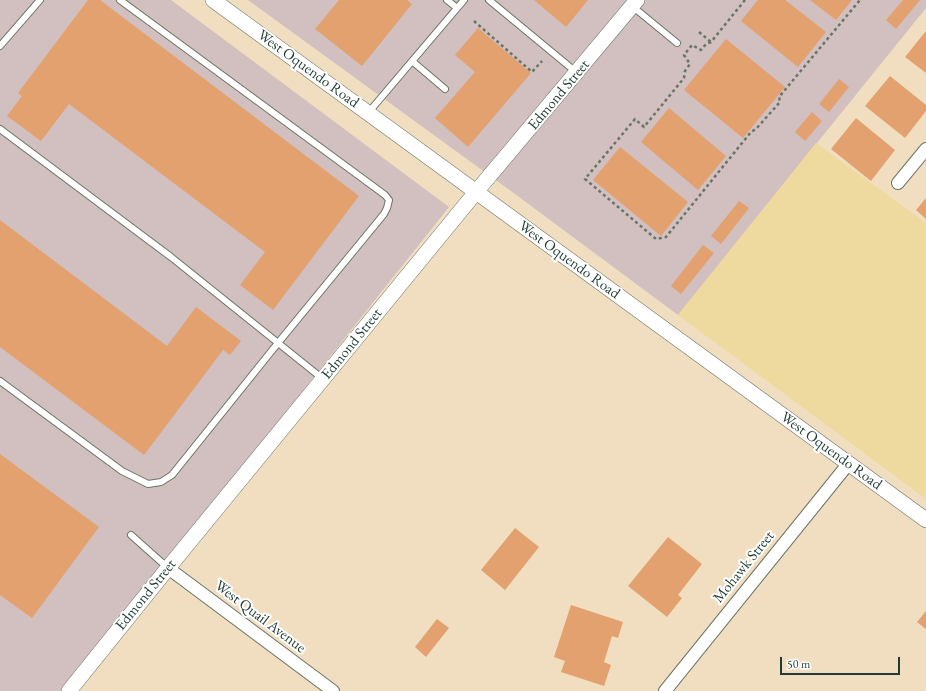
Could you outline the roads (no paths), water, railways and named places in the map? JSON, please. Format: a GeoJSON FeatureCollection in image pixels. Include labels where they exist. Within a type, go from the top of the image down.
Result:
{"type":"FeatureCollection","features":[{"type":"Feature","properties":{"kind":"street","name":"West Oquendo Road"},"geometry":{"type":"LineString","coordinates":[[213,0],[926,520]]}},
{"type":"Feature","properties":{"kind":"street","name":"Edmond Street"},"geometry":{"type":"LineString","coordinates":[[69,691],[476,192],[635,3]]}},
{"type":"Feature","properties":{"kind":"street"},"geometry":{"type":"LineString","coordinates":[[898,183],[926,149]]}},
{"type":"Feature","properties":{"kind":"street","name":"Mohawk Street"},"geometry":{"type":"LineString","coordinates":[[665,691],[849,463]]}},
{"type":"Feature","properties":{"kind":"street","name":"West Quail Avenue"},"geometry":{"type":"LineString","coordinates":[[168,568],[333,691]]}},
{"type":"Feature","properties":{"kind":"lane"},"geometry":{"type":"LineString","coordinates":[[0,46],[40,0]]}},
{"type":"Feature","properties":{"kind":"lane"},"geometry":{"type":"LineString","coordinates":[[0,381],[122,471],[148,484],[161,482],[172,475],[384,214],[388,200],[385,195],[120,0]]}},
{"type":"Feature","properties":{"kind":"lane"},"geometry":{"type":"LineString","coordinates":[[447,0],[457,8]]}},
{"type":"Feature","properties":{"kind":"lane"},"geometry":{"type":"LineString","coordinates":[[368,113],[464,0]]}},
{"type":"Feature","properties":{"kind":"lane"},"geometry":{"type":"LineString","coordinates":[[489,0],[577,73]]}},
{"type":"Feature","properties":{"kind":"lane"},"geometry":{"type":"LineString","coordinates":[[635,3],[677,43]]}},
{"type":"Feature","properties":{"kind":"lane"},"geometry":{"type":"LineString","coordinates":[[412,61],[445,89]]}},
{"type":"Feature","properties":{"kind":"lane"},"geometry":{"type":"LineString","coordinates":[[0,129],[171,258],[323,379]]}},
{"type":"Feature","properties":{"kind":"lane"},"geometry":{"type":"LineString","coordinates":[[131,535],[168,568]]}}]}
